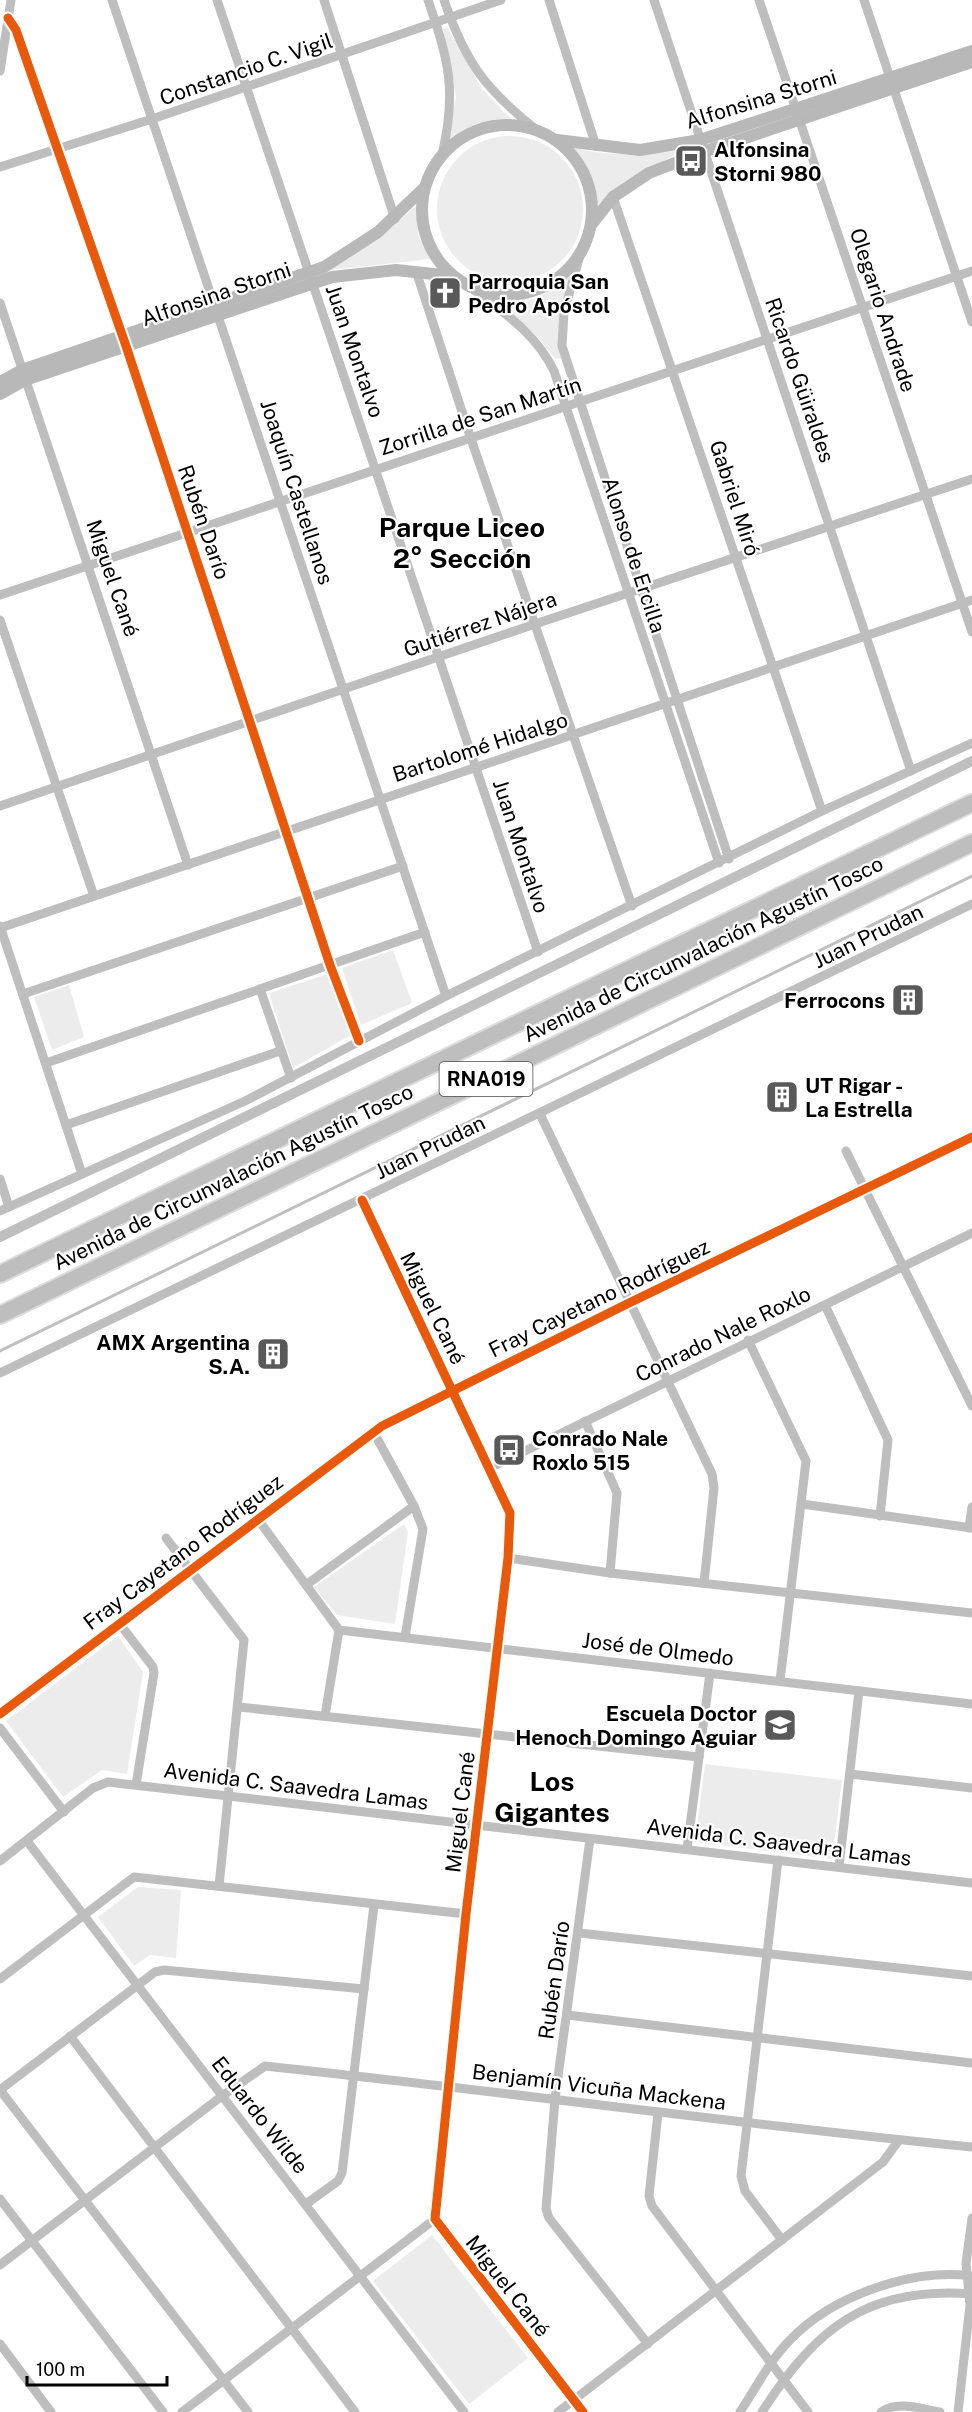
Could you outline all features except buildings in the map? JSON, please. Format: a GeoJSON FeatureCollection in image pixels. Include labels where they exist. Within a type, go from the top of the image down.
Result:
{"type":"FeatureCollection","features":[{"type":"Feature","properties":{"kind":"highway","name":"Avenida de Circunvalación Agustín Tosco"},"geometry":{"type":"LineString","coordinates":[[0,1274],[972,803]]}},
{"type":"Feature","properties":{"kind":"highway","name":"Avenida de Circunvalación Agustín Tosco"},"geometry":{"type":"LineString","coordinates":[[0,1315],[972,843]]}},
{"type":"Feature","properties":{"kind":"street"},"geometry":{"type":"LineString","coordinates":[[0,71],[11,0]]}},
{"type":"Feature","properties":{"kind":"street","name":"Joaquín Castellanos"},"geometry":{"type":"LineString","coordinates":[[112,0],[446,996]]}},
{"type":"Feature","properties":{"kind":"street","name":"Juan Montalvo"},"geometry":{"type":"LineString","coordinates":[[217,0],[538,952]]}},
{"type":"Feature","properties":{"kind":"street"},"geometry":{"type":"LineString","coordinates":[[324,0],[395,219]]}},
{"type":"Feature","properties":{"kind":"street"},"geometry":{"type":"LineString","coordinates":[[428,0],[448,60],[451,93],[449,124],[442,155],[424,188],[421,210],[424,232],[432,253],[452,276],[471,288],[491,294],[512,295],[533,291],[560,276],[581,252],[591,225],[592,206],[589,187],[582,169],[570,153],[556,140],[538,131],[485,84],[462,46],[444,0]]}},
{"type":"Feature","properties":{"kind":"street","name":"Constancio C. Vigil"},"geometry":{"type":"LineString","coordinates":[[0,167],[152,119],[501,0]]}},
{"type":"Feature","properties":{"kind":"street"},"geometry":{"type":"LineString","coordinates":[[549,0],[596,146]]}},
{"type":"Feature","properties":{"kind":"street","name":"Ricardo Güiraldes"},"geometry":{"type":"LineString","coordinates":[[654,0],[868,636],[911,771]]}},
{"type":"Feature","properties":{"kind":"street","name":"Olegario Andrade"},"geometry":{"type":"LineString","coordinates":[[759,0],[925,494],[967,601],[972,632]]}},
{"type":"Feature","properties":{"kind":"street"},"geometry":{"type":"LineString","coordinates":[[864,0],[972,322]]}},
{"type":"Feature","properties":{"kind":"street","name":"Rubén Darío"},"geometry":{"type":"LineString","coordinates":[[8,18],[16,30],[124,341],[330,965],[359,1041]]}},
{"type":"Feature","properties":{"kind":"street","name":"Alfonsina Storni"},"geometry":{"type":"LineString","coordinates":[[892,84],[972,51]]}},
{"type":"Feature","properties":{"kind":"street","name":"Alfonsina Storni"},"geometry":{"type":"LineString","coordinates":[[591,225],[613,197],[649,173],[702,146],[892,84],[972,62]]}},
{"type":"Feature","properties":{"kind":"street"},"geometry":{"type":"LineString","coordinates":[[442,155],[462,137],[486,127],[513,125],[538,131]]}},
{"type":"Feature","properties":{"kind":"street","name":"Alfonsina Storni"},"geometry":{"type":"LineString","coordinates":[[556,140],[640,150],[702,146]]}},
{"type":"Feature","properties":{"kind":"street","name":"Alfonsina Storni"},"geometry":{"type":"LineString","coordinates":[[311,278],[363,244],[395,219],[424,188]]}},
{"type":"Feature","properties":{"kind":"street","name":"Gabriel Miró"},"geometry":{"type":"LineString","coordinates":[[613,197],[822,811]]}},
{"type":"Feature","properties":{"kind":"street","name":"Alonso de Ercilla"},"geometry":{"type":"LineString","coordinates":[[581,252],[564,312],[562,346],[729,859]]}},
{"type":"Feature","properties":{"kind":"street","name":"Alfonsina Storni"},"geometry":{"type":"LineString","coordinates":[[0,382],[311,278],[373,271],[416,271],[452,276]]}},
{"type":"Feature","properties":{"kind":"street"},"geometry":{"type":"LineString","coordinates":[[416,271],[471,439],[632,906]]}},
{"type":"Feature","properties":{"kind":"street","name":"Zorrilla de San Martín"},"geometry":{"type":"LineString","coordinates":[[0,595],[972,271]]}},
{"type":"Feature","properties":{"kind":"street","name":"Alonso de Ercilla"},"geometry":{"type":"LineString","coordinates":[[471,288],[518,324],[537,343],[549,361],[719,863]]}},
{"type":"Feature","properties":{"kind":"street","name":"Miguel Cané"},"geometry":{"type":"LineString","coordinates":[[0,303],[90,566],[188,865]]}},
{"type":"Feature","properties":{"kind":"street","name":"Alfonsina Storni"},"geometry":{"type":"LineString","coordinates":[[0,394],[23,375]]}},
{"type":"Feature","properties":{"kind":"street","name":"Gutiérrez Nájera"},"geometry":{"type":"LineString","coordinates":[[0,806],[343,688],[972,479]]}},
{"type":"Feature","properties":{"kind":"street","name":"Bartolomé Hidalgo"},"geometry":{"type":"LineString","coordinates":[[0,927],[967,601]]}},
{"type":"Feature","properties":{"kind":"street"},"geometry":{"type":"LineString","coordinates":[[0,620],[94,896]]}},
{"type":"Feature","properties":{"kind":"street"},"geometry":{"type":"LineString","coordinates":[[0,1179],[5,1209],[291,1078],[446,996],[729,859],[822,811],[972,743]]}},
{"type":"Feature","properties":{"kind":"street"},"geometry":{"type":"LineString","coordinates":[[23,994],[403,866]]}},
{"type":"Feature","properties":{"kind":"street","name":"Juan Prudan"},"geometry":{"type":"LineString","coordinates":[[0,1373],[972,904]]}},
{"type":"Feature","properties":{"kind":"street"},"geometry":{"type":"LineString","coordinates":[[0,927],[82,1174]]}},
{"type":"Feature","properties":{"kind":"street"},"geometry":{"type":"LineString","coordinates":[[46,1063],[425,932]]}},
{"type":"Feature","properties":{"kind":"street"},"geometry":{"type":"LineString","coordinates":[[260,989],[291,1078]]}},
{"type":"Feature","properties":{"kind":"street"},"geometry":{"type":"LineString","coordinates":[[66,1125],[280,1051]]}},
{"type":"Feature","properties":{"kind":"street"},"geometry":{"type":"LineString","coordinates":[[540,1114],[714,1482],[704,1583]]}},
{"type":"Feature","properties":{"kind":"street","name":"Fray Cayetano Rodríguez"},"geometry":{"type":"LineString","coordinates":[[0,1714],[373,1431],[629,1303],[972,1137]]}},
{"type":"Feature","properties":{"kind":"street"},"geometry":{"type":"LineString","coordinates":[[846,1151],[972,1406]]}},
{"type":"Feature","properties":{"kind":"street","name":"Miguel Cané"},"geometry":{"type":"LineString","coordinates":[[362,1200],[508,1506],[508,1558],[466,1914],[435,2219],[583,2412]]}},
{"type":"Feature","properties":{"kind":"street","name":"Conrado Nale Roxlo"},"geometry":{"type":"LineString","coordinates":[[490,1468],[748,1340],[972,1233]]}},
{"type":"Feature","properties":{"kind":"street"},"geometry":{"type":"LineString","coordinates":[[825,1305],[888,1440],[880,1516]]}},
{"type":"Feature","properties":{"kind":"street"},"geometry":{"type":"LineString","coordinates":[[748,1340],[804,1456],[806,1468],[780,1681]]}},
{"type":"Feature","properties":{"kind":"street"},"geometry":{"type":"LineString","coordinates":[[585,1421],[617,1493],[610,1573]]}},
{"type":"Feature","properties":{"kind":"street"},"geometry":{"type":"LineString","coordinates":[[373,1431],[421,1520],[423,1536],[405,1637]]}},
{"type":"Feature","properties":{"kind":"street"},"geometry":{"type":"LineString","coordinates":[[802,1504],[970,1528],[972,1507]]}},
{"type":"Feature","properties":{"kind":"street"},"geometry":{"type":"LineString","coordinates":[[306,1585],[414,1506]]}},
{"type":"Feature","properties":{"kind":"street"},"geometry":{"type":"LineString","coordinates":[[257,1518],[339,1630],[325,1716]]}},
{"type":"Feature","properties":{"kind":"street"},"geometry":{"type":"LineString","coordinates":[[166,1538],[244,1640],[219,1886]]}},
{"type":"Feature","properties":{"kind":"street"},"geometry":{"type":"LineString","coordinates":[[508,1558],[610,1573],[972,1613]]}},
{"type":"Feature","properties":{"kind":"street"},"geometry":{"type":"LineString","coordinates":[[119,1623],[153,1667],[154,1673],[136,1785]]}},
{"type":"Feature","properties":{"kind":"street","name":"José de Olmedo"},"geometry":{"type":"LineString","coordinates":[[339,1630],[972,1704]]}},
{"type":"Feature","properties":{"kind":"street"},"geometry":{"type":"LineString","coordinates":[[687,1849],[710,1673]]}},
{"type":"Feature","properties":{"kind":"street"},"geometry":{"type":"LineString","coordinates":[[839,1867],[859,1691]]}},
{"type":"Feature","properties":{"kind":"street"},"geometry":{"type":"LineString","coordinates":[[239,1707],[699,1757]]}},
{"type":"Feature","properties":{"kind":"street"},"geometry":{"type":"LineString","coordinates":[[0,1728],[64,1812]]}},
{"type":"Feature","properties":{"kind":"street"},"geometry":{"type":"LineString","coordinates":[[850,1774],[972,1788]]}},
{"type":"Feature","properties":{"kind":"street","name":"Avenida C. Saavedra Lamas"},"geometry":{"type":"LineString","coordinates":[[0,1862],[102,1783],[136,1785],[972,1883]]}},
{"type":"Feature","properties":{"kind":"street","name":"Rubén Darío"},"geometry":{"type":"LineString","coordinates":[[590,1839],[555,2099],[547,2213],[648,2344]]}},
{"type":"Feature","properties":{"kind":"street","name":"Eduardo Wilde"},"geometry":{"type":"LineString","coordinates":[[27,1841],[464,2412]]}},
{"type":"Feature","properties":{"kind":"street"},"geometry":{"type":"LineString","coordinates":[[778,1860],[741,2184],[782,2240]]}},
{"type":"Feature","properties":{"kind":"street"},"geometry":{"type":"LineString","coordinates":[[0,1979],[134,1877],[466,1914]]}},
{"type":"Feature","properties":{"kind":"street"},"geometry":{"type":"LineString","coordinates":[[306,2204],[340,2177],[374,1905]]}},
{"type":"Feature","properties":{"kind":"street"},"geometry":{"type":"LineString","coordinates":[[579,1933],[972,1976]]}},
{"type":"Feature","properties":{"kind":"street"},"geometry":{"type":"LineString","coordinates":[[248,2412],[87,2199],[0,2090],[155,1972],[164,1970],[364,1989]]}},
{"type":"Feature","properties":{"kind":"street"},"geometry":{"type":"LineString","coordinates":[[567,2015],[972,2064]]}},
{"type":"Feature","properties":{"kind":"street"},"geometry":{"type":"LineString","coordinates":[[70,2036],[355,2412]]}},
{"type":"Feature","properties":{"kind":"street","name":"Benjamín Vicuña Mackena"},"geometry":{"type":"LineString","coordinates":[[0,2265],[222,2096],[265,2066],[555,2099],[747,2125],[972,2147]]}},
{"type":"Feature","properties":{"kind":"street"},"geometry":{"type":"LineString","coordinates":[[658,2113],[649,2196],[652,2206],[808,2412]]}},
{"type":"Feature","properties":{"kind":"street"},"geometry":{"type":"LineString","coordinates":[[558,2412],[883,2162],[899,2140]]}},
{"type":"Feature","properties":{"kind":"street"},"geometry":{"type":"LineString","coordinates":[[0,2199],[163,2412]]}},
{"type":"Feature","properties":{"kind":"street"},"geometry":{"type":"LineString","coordinates":[[958,2412],[971,2294],[969,2275],[972,2218]]}},
{"type":"Feature","properties":{"kind":"street"},"geometry":{"type":"LineString","coordinates":[[182,2412],[435,2219]]}},
{"type":"Feature","properties":{"kind":"street"},"geometry":{"type":"LineString","coordinates":[[741,2412],[789,2340],[810,2322],[850,2298],[898,2282],[969,2275]]}},
{"type":"Feature","properties":{"kind":"street"},"geometry":{"type":"LineString","coordinates":[[762,2412],[784,2379],[812,2345],[833,2327],[860,2312],[914,2294],[971,2294]]}},
{"type":"Feature","properties":{"kind":"street"},"geometry":{"type":"LineString","coordinates":[[0,2344],[51,2412]]}},
{"type":"Feature","properties":{"kind":"street"},"geometry":{"type":"LineString","coordinates":[[881,2412],[890,2407],[899,2406],[940,2412]]}},
{"type":"Feature","properties":{"kind":"shaded area"},"geometry":{"type":"Polygon","coordinates":[[[447,27],[482,89],[513,121],[495,122],[479,127],[448,142],[456,97],[443,29],[447,27]]]}},
{"type":"Feature","properties":{"kind":"shaded area"},"geometry":{"type":"Polygon","coordinates":[[[510,136],[524,137],[538,142],[551,148],[562,157],[571,168],[577,181],[582,195],[582,223],[577,237],[571,250],[562,261],[551,270],[538,276],[524,281],[510,282],[496,281],[482,276],[469,270],[458,261],[449,250],[443,237],[438,223],[437,209],[438,195],[443,181],[449,168],[458,157],[469,148],[482,142],[496,137],[510,136]]]}},
{"type":"Feature","properties":{"kind":"shaded area"},"geometry":{"type":"Polygon","coordinates":[[[569,146],[611,154],[684,150],[624,182],[593,215],[592,186],[586,170],[569,146]]]}},
{"type":"Feature","properties":{"kind":"shaded area"},"geometry":{"type":"Polygon","coordinates":[[[417,205],[418,235],[430,259],[322,271],[377,239],[417,205]]]}},
{"type":"Feature","properties":{"kind":"shaded area"},"geometry":{"type":"Polygon","coordinates":[[[570,275],[560,316],[561,358],[555,359],[537,336],[499,302],[521,302],[538,298],[570,275]]]}},
{"type":"Feature","properties":{"kind":"shaded area"},"geometry":{"type":"Polygon","coordinates":[[[393,950],[412,1003],[361,1025],[342,968],[393,950]]]}},
{"type":"Feature","properties":{"kind":"shaded area"},"geometry":{"type":"Polygon","coordinates":[[[328,974],[351,1035],[293,1068],[269,993],[328,974]]]}},
{"type":"Feature","properties":{"kind":"shaded area"},"geometry":{"type":"Polygon","coordinates":[[[69,985],[84,1037],[52,1050],[34,997],[69,985]]]}},
{"type":"Feature","properties":{"kind":"shaded area"},"geometry":{"type":"Polygon","coordinates":[[[404,1524],[408,1532],[395,1624],[337,1615],[314,1587],[404,1524]]]}},
{"type":"Feature","properties":{"kind":"shaded area"},"geometry":{"type":"Polygon","coordinates":[[[118,1636],[143,1672],[127,1774],[102,1770],[63,1797],[6,1721],[118,1636]]]}},
{"type":"Feature","properties":{"kind":"shaded area"},"geometry":{"type":"Polygon","coordinates":[[[705,1764],[842,1780],[832,1859],[695,1842],[705,1764]]]}},
{"type":"Feature","properties":{"kind":"shaded area"},"geometry":{"type":"Polygon","coordinates":[[[138,1887],[181,1890],[176,1958],[150,1955],[134,1966],[98,1917],[138,1887]]]}},
{"type":"Feature","properties":{"kind":"shaded area"},"geometry":{"type":"Polygon","coordinates":[[[432,2235],[528,2358],[469,2404],[373,2281],[432,2235]]]}},
{"type":"Feature","properties":{"kind":"waterway"},"geometry":{"type":"LineString","coordinates":[[0,1237],[972,761]]}},
{"type":"Feature","properties":{"kind":"waterway"},"geometry":{"type":"LineString","coordinates":[[0,1351],[972,876]]}},
{"type":"Feature","properties":{"kind":"cycle path"},"geometry":{"type":"LineString","coordinates":[[8,18],[16,30],[126,346],[330,965],[359,1041]]}},
{"type":"Feature","properties":{"kind":"cycle path"},"geometry":{"type":"LineString","coordinates":[[0,1714],[382,1426],[629,1303],[972,1137]]}},
{"type":"Feature","properties":{"kind":"cycle path"},"geometry":{"type":"LineString","coordinates":[[362,1200],[510,1513],[508,1558],[466,1914],[435,2219],[583,2412]]}},
{"type":"Feature","properties":{"kind":"place","name":"Alfonsina Storni 980"},"geometry":{"type":"Point","coordinates":[691,161]}},
{"type":"Feature","properties":{"kind":"place","name":"Parroquia San Pedro Apóstol"},"geometry":{"type":"Point","coordinates":[445,293]}},
{"type":"Feature","properties":{"kind":"place","name":"Ferrocons"},"geometry":{"type":"Point","coordinates":[908,1000]}},
{"type":"Feature","properties":{"kind":"place","name":"UT Rigar - La Estrella"},"geometry":{"type":"Point","coordinates":[782,1097]}},
{"type":"Feature","properties":{"kind":"place","name":"AMX Argentina S.A."},"geometry":{"type":"Point","coordinates":[273,1354]}},
{"type":"Feature","properties":{"kind":"place","name":"Conrado Nale Roxlo 515"},"geometry":{"type":"Point","coordinates":[509,1450]}},
{"type":"Feature","properties":{"kind":"place","name":"Escuela Doctor Henoch Domingo Aguiar"},"geometry":{"type":"Point","coordinates":[780,1725]}},
{"type":"Feature","properties":{"kind":"district","name":"Parque Liceo 2° Sección"},"geometry":{"type":"Point","coordinates":[462,542]}},
{"type":"Feature","properties":{"kind":"district","name":"Los Gigantes"},"geometry":{"type":"Point","coordinates":[552,1796]}}]}
